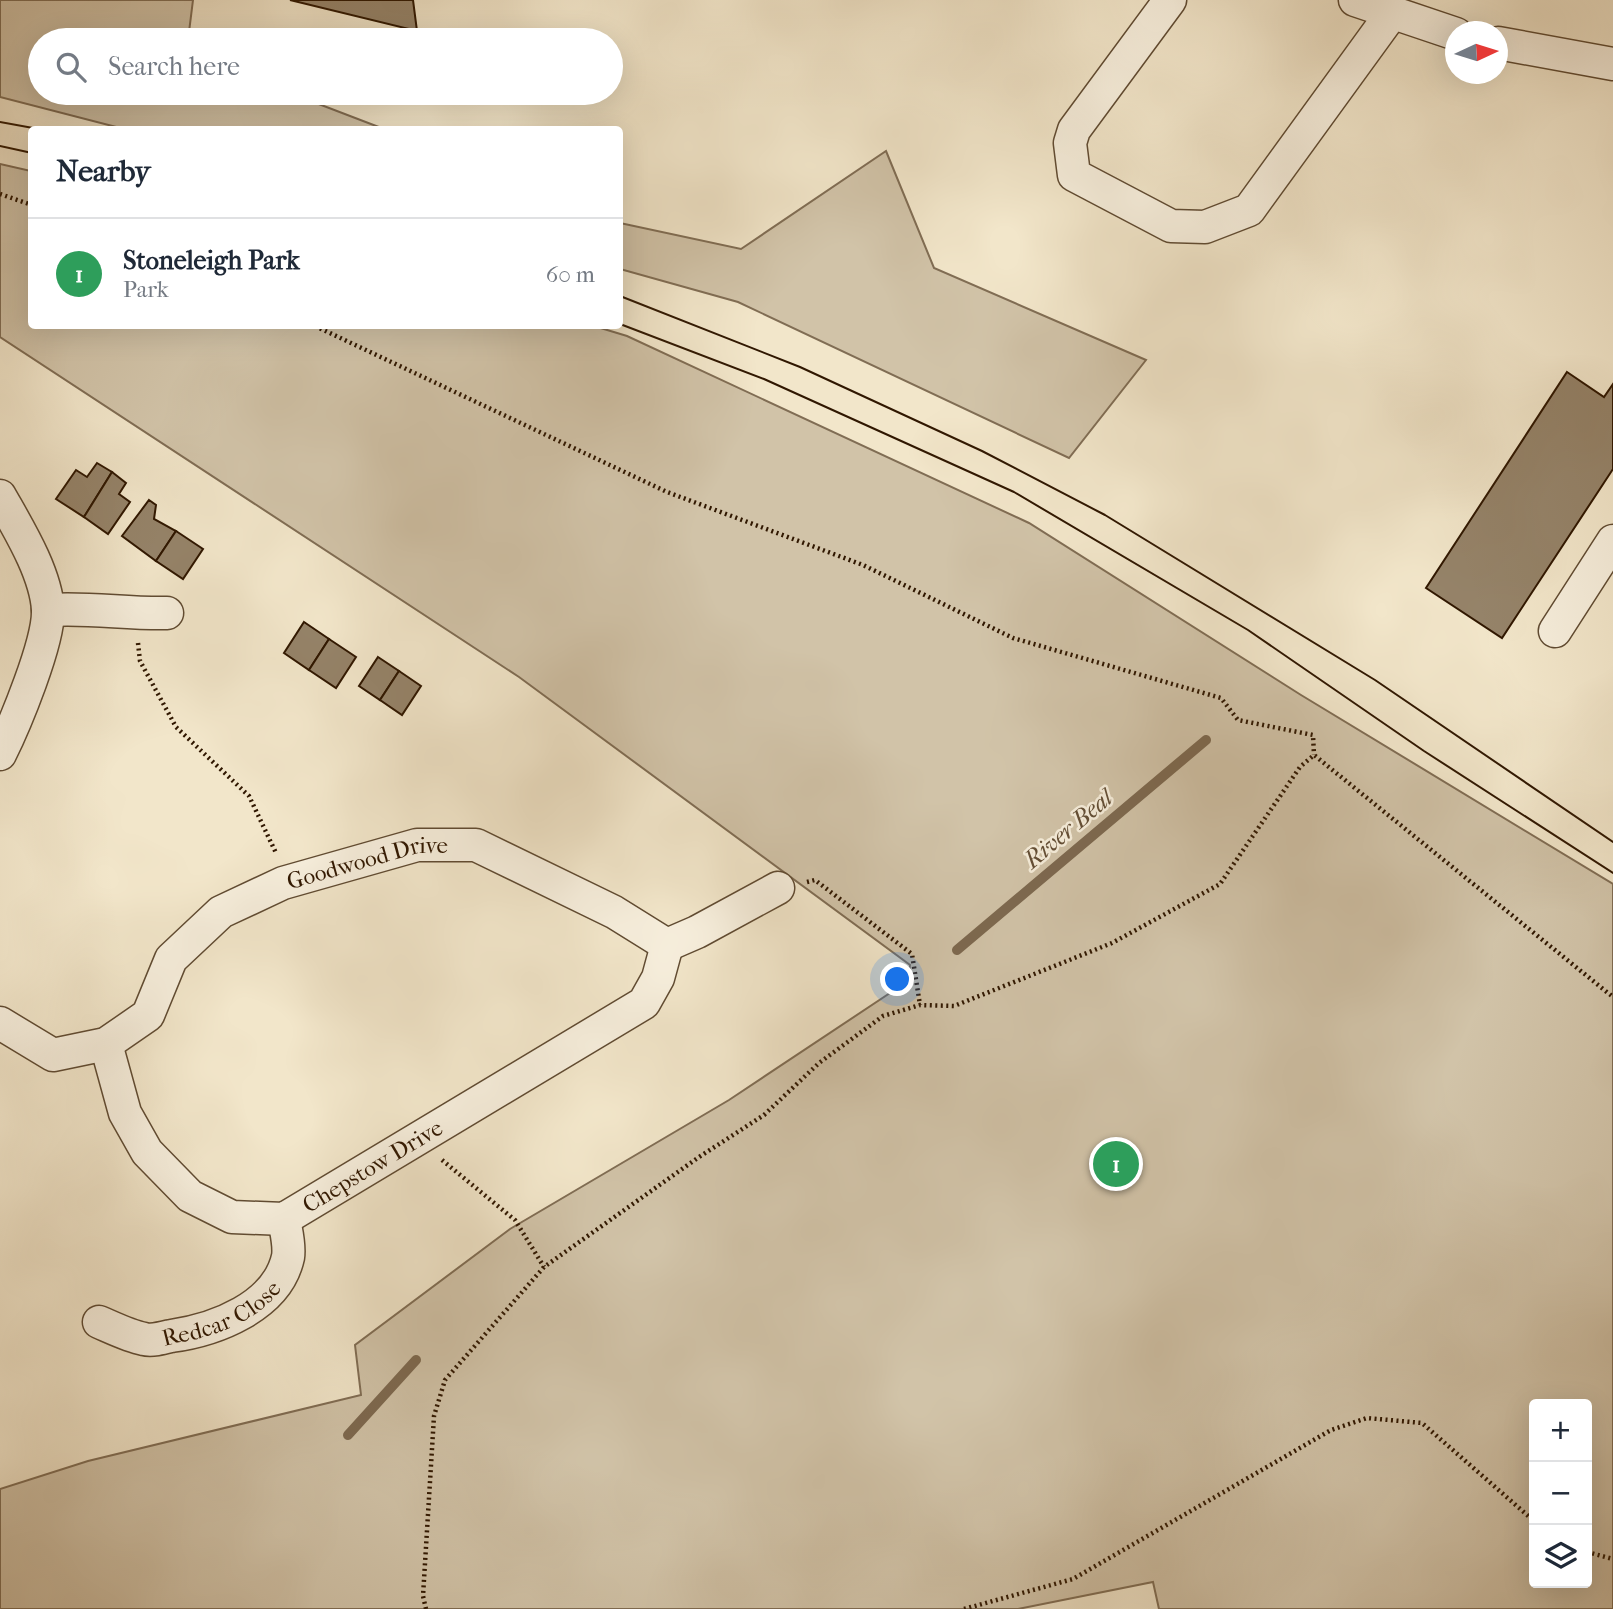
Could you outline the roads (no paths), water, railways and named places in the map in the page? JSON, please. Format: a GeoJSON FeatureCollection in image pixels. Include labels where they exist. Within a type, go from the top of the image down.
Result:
{"type":"FeatureCollection","features":[{"type":"Feature","properties":{"kind":"street"},"geometry":{"type":"LineString","coordinates":[[1170,0],[1074,130],[1070,143],[1074,175],[1171,226],[1205,227],[1249,210],[1392,13]]}},
{"type":"Feature","properties":{"kind":"street"},"geometry":{"type":"LineString","coordinates":[[1355,0],[1445,31]]}},
{"type":"Feature","properties":{"kind":"street"},"geometry":{"type":"LineString","coordinates":[[1508,45],[1613,64]]}},
{"type":"Feature","properties":{"kind":"street"},"geometry":{"type":"LineString","coordinates":[[0,496],[41,577],[48,610],[44,637],[0,754]]}},
{"type":"Feature","properties":{"kind":"street"},"geometry":{"type":"LineString","coordinates":[[1555,631],[1613,541]]}},
{"type":"Feature","properties":{"kind":"street"},"geometry":{"type":"LineString","coordinates":[[48,610],[74,608],[136,614],[167,613]]}},
{"type":"Feature","properties":{"kind":"street","name":"Goodwood Drive"},"geometry":{"type":"LineString","coordinates":[[0,1023],[53,1055],[106,1044],[148,1014],[171,959],[221,912],[289,881],[417,845],[476,845],[614,912],[667,945]]}},
{"type":"Feature","properties":{"kind":"street"},"geometry":{"type":"LineString","coordinates":[[667,945],[697,932],[778,888]]}},
{"type":"Feature","properties":{"kind":"street","name":"Chepstow Drive"},"geometry":{"type":"LineString","coordinates":[[106,1044],[125,1113],[147,1152],[190,1196],[232,1217],[284,1219],[644,1003],[658,978],[667,945]]}},
{"type":"Feature","properties":{"kind":"street","name":"Redcar Close"},"geometry":{"type":"LineString","coordinates":[[99,1322],[146,1340],[200,1332],[229,1320],[253,1306],[281,1275],[288,1255],[284,1219]]}},
{"type":"Feature","properties":{"kind":"waterway","name":"River Beal"},"geometry":{"type":"LineString","coordinates":[[957,950],[1206,740]]}},
{"type":"Feature","properties":{"kind":"waterway","name":"River Beal"},"geometry":{"type":"LineString","coordinates":[[348,1435],[416,1360]]}},
{"type":"Feature","properties":{"kind":"tram line"},"geometry":{"type":"LineString","coordinates":[[0,122],[28,127]]}},
{"type":"Feature","properties":{"kind":"tram line"},"geometry":{"type":"LineString","coordinates":[[0,146],[28,152]]}},
{"type":"Feature","properties":{"kind":"tram line"},"geometry":{"type":"LineString","coordinates":[[623,297],[800,367],[982,451],[1105,515],[1375,680],[1613,842]]}},
{"type":"Feature","properties":{"kind":"tram line"},"geometry":{"type":"LineString","coordinates":[[623,325],[764,379],[1014,492],[1248,630],[1424,751],[1613,873]]}},
{"type":"Feature","properties":{"kind":"place","name":"Stoneleigh Park"},"geometry":{"type":"Point","coordinates":[1116,1164]}}]}
